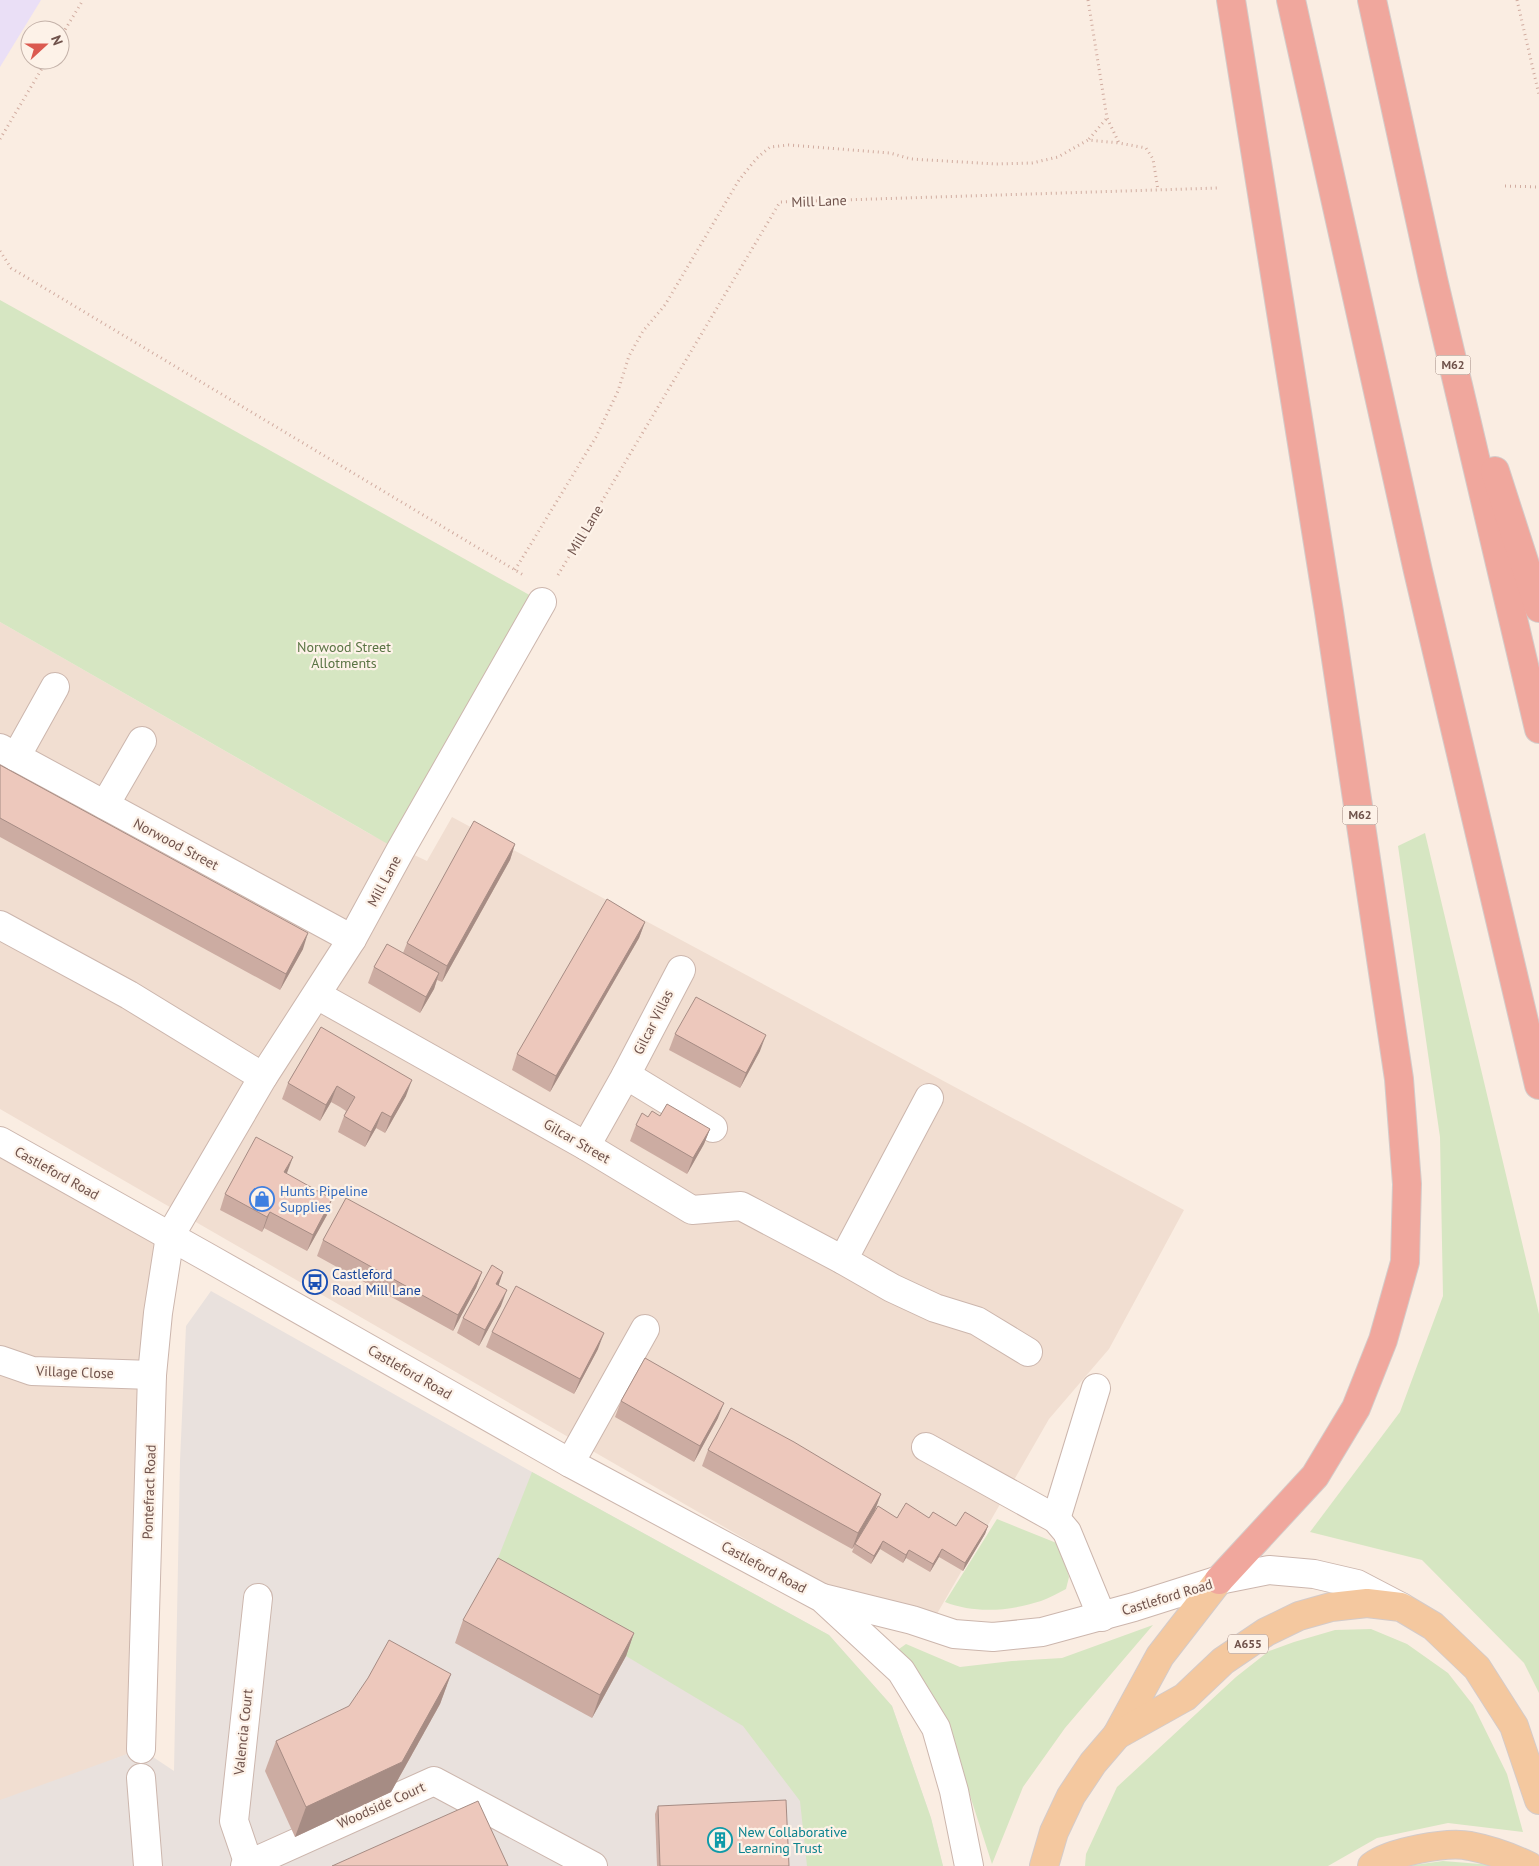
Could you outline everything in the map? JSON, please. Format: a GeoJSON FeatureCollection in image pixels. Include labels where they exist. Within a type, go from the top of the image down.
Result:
{"type":"FeatureCollection","features":[{"type":"Feature","properties":{"kind":"highway","name":"M62"},"geometry":{"type":"LineString","coordinates":[[1219,1580],[1315,1476],[1356,1408],[1383,1340],[1405,1262],[1407,1184],[1399,1079],[1328,602],[1231,0]]}},
{"type":"Feature","properties":{"kind":"highway"},"geometry":{"type":"LineString","coordinates":[[1291,0],[1418,571],[1539,1085]]}},
{"type":"Feature","properties":{"kind":"highway","name":"M62"},"geometry":{"type":"LineString","coordinates":[[1372,0],[1433,280],[1539,728]]}},
{"type":"Feature","properties":{"kind":"highway","name":"M62"},"geometry":{"type":"LineString","coordinates":[[1433,280],[1539,608]]}},
{"type":"Feature","properties":{"kind":"main road","name":"A655"},"geometry":{"type":"LineString","coordinates":[[1044,1866],[1054,1832],[1071,1796],[1093,1763],[1117,1735],[1160,1656],[1219,1580]]}},
{"type":"Feature","properties":{"kind":"main road","name":"A655"},"geometry":{"type":"LineString","coordinates":[[1117,1735],[1185,1697],[1223,1661],[1266,1632],[1298,1616],[1331,1607],[1367,1603],[1401,1607],[1433,1626],[1477,1668],[1514,1726],[1539,1800]]}},
{"type":"Feature","properties":{"kind":"main road"},"geometry":{"type":"LineString","coordinates":[[1372,1866],[1379,1861],[1421,1848],[1468,1845],[1504,1855],[1529,1866]]}},
{"type":"Feature","properties":{"kind":"street","name":"Mill Lane"},"geometry":{"type":"LineString","coordinates":[[170,1236],[263,1077],[352,939],[545,596]]}},
{"type":"Feature","properties":{"kind":"street"},"geometry":{"type":"LineString","coordinates":[[8,752],[55,688]]}},
{"type":"Feature","properties":{"kind":"street"},"geometry":{"type":"LineString","coordinates":[[105,805],[142,741]]}},
{"type":"Feature","properties":{"kind":"street","name":"Norwood Street"},"geometry":{"type":"LineString","coordinates":[[8,752],[352,939]]}},
{"type":"Feature","properties":{"kind":"street"},"geometry":{"type":"LineString","coordinates":[[0,925],[129,995],[263,1077]]}},
{"type":"Feature","properties":{"kind":"street","name":"Gilcar Villas"},"geometry":{"type":"LineString","coordinates":[[586,1146],[680,970]]}},
{"type":"Feature","properties":{"kind":"street","name":"Gilcar Street"},"geometry":{"type":"LineString","coordinates":[[317,995],[586,1146],[692,1210],[740,1206],[892,1288],[935,1308],[977,1321],[1028,1352]]}},
{"type":"Feature","properties":{"kind":"street"},"geometry":{"type":"LineString","coordinates":[[626,1074],[713,1128]]}},
{"type":"Feature","properties":{"kind":"street"},"geometry":{"type":"LineString","coordinates":[[843,1260],[929,1098]]}},
{"type":"Feature","properties":{"kind":"street","name":"Castleford Road"},"geometry":{"type":"LineString","coordinates":[[0,1141],[570,1463],[822,1598],[902,1671],[936,1728],[954,1792],[968,1866]]}},
{"type":"Feature","properties":{"kind":"street","name":"Pontefract Road"},"geometry":{"type":"LineString","coordinates":[[141,1749],[152,1374],[158,1313],[170,1236]]}},
{"type":"Feature","properties":{"kind":"street"},"geometry":{"type":"LineString","coordinates":[[570,1463],[645,1330]]}},
{"type":"Feature","properties":{"kind":"street","name":"Village Close"},"geometry":{"type":"LineString","coordinates":[[0,1360],[32,1371],[152,1374]]}},
{"type":"Feature","properties":{"kind":"street"},"geometry":{"type":"LineString","coordinates":[[1056,1519],[1096,1388]]}},
{"type":"Feature","properties":{"kind":"street"},"geometry":{"type":"LineString","coordinates":[[926,1447],[1056,1519],[1068,1532],[1102,1617]]}},
{"type":"Feature","properties":{"kind":"street","name":"A655"},"geometry":{"type":"LineString","coordinates":[[1219,1580],[1270,1570],[1314,1574],[1357,1584],[1401,1607]]}},
{"type":"Feature","properties":{"kind":"street","name":"Castleford Road"},"geometry":{"type":"LineString","coordinates":[[822,1598],[912,1620],[954,1634],[994,1637],[1042,1632],[1102,1617],[1219,1580]]}},
{"type":"Feature","properties":{"kind":"street","name":"Valencia Court"},"geometry":{"type":"LineString","coordinates":[[247,1865],[234,1820],[258,1598]]}},
{"type":"Feature","properties":{"kind":"street"},"geometry":{"type":"LineString","coordinates":[[141,1778],[148,1866]]}},
{"type":"Feature","properties":{"kind":"street","name":"Woodside Court"},"geometry":{"type":"LineString","coordinates":[[247,1865],[434,1781],[593,1866]]}},
{"type":"Feature","properties":{"kind":"path"},"geometry":{"type":"LineString","coordinates":[[70,21],[83,0]]}},
{"type":"Feature","properties":{"kind":"path"},"geometry":{"type":"LineString","coordinates":[[1088,0],[1107,118],[1119,144]]}},
{"type":"Feature","properties":{"kind":"path"},"geometry":{"type":"LineString","coordinates":[[1517,0],[1539,95]]}},
{"type":"Feature","properties":{"kind":"path"},"geometry":{"type":"LineString","coordinates":[[0,140],[41,70]]}},
{"type":"Feature","properties":{"kind":"path"},"geometry":{"type":"LineString","coordinates":[[515,570],[596,437],[618,391],[629,356],[639,339],[665,305],[739,180],[757,158],[770,148],[789,144],[890,153],[911,159],[996,164],[1032,162],[1058,157],[1088,140],[1107,118]]}},
{"type":"Feature","properties":{"kind":"path"},"geometry":{"type":"LineString","coordinates":[[1088,140],[1146,148],[1153,159],[1158,190]]}},
{"type":"Feature","properties":{"kind":"path"},"geometry":{"type":"LineString","coordinates":[[1506,186],[1539,187]]}},
{"type":"Feature","properties":{"kind":"path","name":"Mill Lane"},"geometry":{"type":"LineString","coordinates":[[545,596],[780,202],[1218,188]]}},
{"type":"Feature","properties":{"kind":"path"},"geometry":{"type":"LineString","coordinates":[[0,251],[11,268],[515,570],[545,596]]}},
{"type":"Feature","properties":{"kind":"shaded area"},"geometry":{"type":"Polygon","coordinates":[[[0,0],[41,0],[29,20],[20,20],[20,34],[0,67],[0,0]]]}},
{"type":"Feature","properties":{"kind":"shaded area"},"geometry":{"type":"Polygon","coordinates":[[[0,622],[370,834],[427,861],[452,817],[1184,1210],[1109,1349],[1049,1419],[934,1619],[830,1588],[0,1109],[0,622]]]}},
{"type":"Feature","properties":{"kind":"shaded area"},"geometry":{"type":"Polygon","coordinates":[[[0,1141],[170,1236],[141,1749],[0,1803],[0,1141]]]}},
{"type":"Feature","properties":{"kind":"shaded area"},"geometry":{"type":"Polygon","coordinates":[[[211,1291],[532,1472],[829,1635],[892,1706],[931,1818],[943,1866],[0,1866],[0,1800],[141,1749],[174,1771],[180,1461],[186,1326],[211,1291]]]}},
{"type":"Feature","properties":{"kind":"green space","name":"Norwood Street Allotments"},"geometry":{"type":"Polygon","coordinates":[[[0,300],[542,602],[400,851],[0,622],[0,300]]]}},
{"type":"Feature","properties":{"kind":"green space"},"geometry":{"type":"Polygon","coordinates":[[[1425,833],[1539,1314],[1539,1693],[1524,1663],[1422,1560],[1310,1532],[1400,1412],[1443,1296],[1440,1137],[1398,846],[1425,833]]]}},
{"type":"Feature","properties":{"kind":"green space"},"geometry":{"type":"Polygon","coordinates":[[[532,1472],[829,1635],[892,1706],[931,1818],[943,1866],[807,1866],[800,1801],[743,1726],[626,1656],[489,1581],[532,1472]]]}},
{"type":"Feature","properties":{"kind":"green space"},"geometry":{"type":"Polygon","coordinates":[[[997,1519],[1059,1544],[1069,1577],[1066,1589],[1041,1601],[1005,1609],[980,1610],[945,1602],[997,1519]]]}},
{"type":"Feature","properties":{"kind":"green space"},"geometry":{"type":"Polygon","coordinates":[[[1153,1625],[1065,1728],[1023,1787],[992,1864],[949,1730],[899,1649],[906,1644],[960,1667],[1062,1658],[1153,1625]]]}},
{"type":"Feature","properties":{"kind":"green space"},"geometry":{"type":"Polygon","coordinates":[[[1371,1629],[1407,1644],[1448,1673],[1473,1705],[1507,1774],[1523,1832],[1448,1823],[1377,1838],[1328,1866],[1085,1866],[1086,1854],[1117,1787],[1236,1677],[1269,1651],[1294,1642],[1335,1630],[1371,1629]]]}},
{"type":"Feature","properties":{"kind":"green space"},"geometry":{"type":"Polygon","coordinates":[[[1443,1861],[1493,1865],[1495,1866],[1407,1866],[1443,1861]]]}},
{"type":"Feature","properties":{"kind":"building"},"geometry":{"type":"Polygon","coordinates":[[[0,765],[308,933],[286,974],[0,818],[0,765]]]}},
{"type":"Feature","properties":{"kind":"building"},"geometry":{"type":"Polygon","coordinates":[[[474,821],[515,844],[447,966],[407,943],[474,821]]]}},
{"type":"Feature","properties":{"kind":"building"},"geometry":{"type":"Polygon","coordinates":[[[607,899],[645,922],[556,1076],[517,1054],[607,899]]]}},
{"type":"Feature","properties":{"kind":"building"},"geometry":{"type":"Polygon","coordinates":[[[387,944],[439,973],[426,997],[374,967],[387,944]]]}},
{"type":"Feature","properties":{"kind":"building"},"geometry":{"type":"Polygon","coordinates":[[[696,997],[766,1035],[746,1073],[675,1034],[696,997]]]}},
{"type":"Feature","properties":{"kind":"building"},"geometry":{"type":"Polygon","coordinates":[[[321,1027],[412,1080],[391,1117],[382,1112],[371,1132],[344,1116],[355,1097],[337,1086],[326,1105],[288,1083],[321,1027]]]}},
{"type":"Feature","properties":{"kind":"building"},"geometry":{"type":"Polygon","coordinates":[[[667,1104],[710,1129],[693,1158],[636,1125],[642,1113],[648,1117],[652,1111],[660,1116],[667,1104]]]}},
{"type":"Feature","properties":{"kind":"building","name":"Hunts Pipeline Supplies"},"geometry":{"type":"Polygon","coordinates":[[[256,1137],[293,1157],[284,1172],[332,1199],[313,1235],[270,1212],[267,1217],[225,1194],[256,1137]]]}},
{"type":"Feature","properties":{"kind":"building"},"geometry":{"type":"Polygon","coordinates":[[[346,1198],[482,1272],[458,1315],[323,1240],[346,1198]]]}},
{"type":"Feature","properties":{"kind":"building"},"geometry":{"type":"Polygon","coordinates":[[[492,1265],[503,1272],[496,1284],[507,1290],[485,1330],[463,1318],[492,1265]]]}},
{"type":"Feature","properties":{"kind":"building"},"geometry":{"type":"Polygon","coordinates":[[[516,1286],[604,1333],[580,1379],[492,1332],[516,1286]]]}},
{"type":"Feature","properties":{"kind":"building"},"geometry":{"type":"Polygon","coordinates":[[[645,1358],[724,1403],[700,1446],[621,1401],[645,1358]]]}},
{"type":"Feature","properties":{"kind":"building"},"geometry":{"type":"Polygon","coordinates":[[[731,1408],[794,1442],[881,1494],[858,1533],[708,1450],[731,1408]]]}},
{"type":"Feature","properties":{"kind":"building"},"geometry":{"type":"Polygon","coordinates":[[[906,1503],[929,1518],[933,1512],[956,1526],[965,1512],[988,1526],[965,1563],[942,1549],[933,1564],[909,1550],[906,1555],[883,1541],[874,1556],[855,1544],[878,1506],[897,1518],[906,1503]]]}},
{"type":"Feature","properties":{"kind":"building"},"geometry":{"type":"Polygon","coordinates":[[[498,1558],[634,1633],[600,1695],[463,1620],[498,1558]]]}},
{"type":"Feature","properties":{"kind":"building"},"geometry":{"type":"Polygon","coordinates":[[[389,1640],[451,1674],[402,1762],[306,1807],[276,1741],[349,1706],[368,1678],[389,1640]]]}},
{"type":"Feature","properties":{"kind":"building","name":"New Collaborative Learning Trust"},"geometry":{"type":"Polygon","coordinates":[[[786,1800],[789,1866],[660,1866],[658,1806],[786,1800]]]}},
{"type":"Feature","properties":{"kind":"building"},"geometry":{"type":"Polygon","coordinates":[[[478,1801],[508,1866],[332,1866],[478,1801]]]}},
{"type":"Feature","properties":{"kind":"place","name":"Hunts Pipeline Supplies"},"geometry":{"type":"Point","coordinates":[262,1199]}},
{"type":"Feature","properties":{"kind":"place","name":"Castleford Road Mill Lane"},"geometry":{"type":"Point","coordinates":[315,1282]}},
{"type":"Feature","properties":{"kind":"place","name":"New Collaborative Learning Trust"},"geometry":{"type":"Point","coordinates":[720,1840]}}]}
